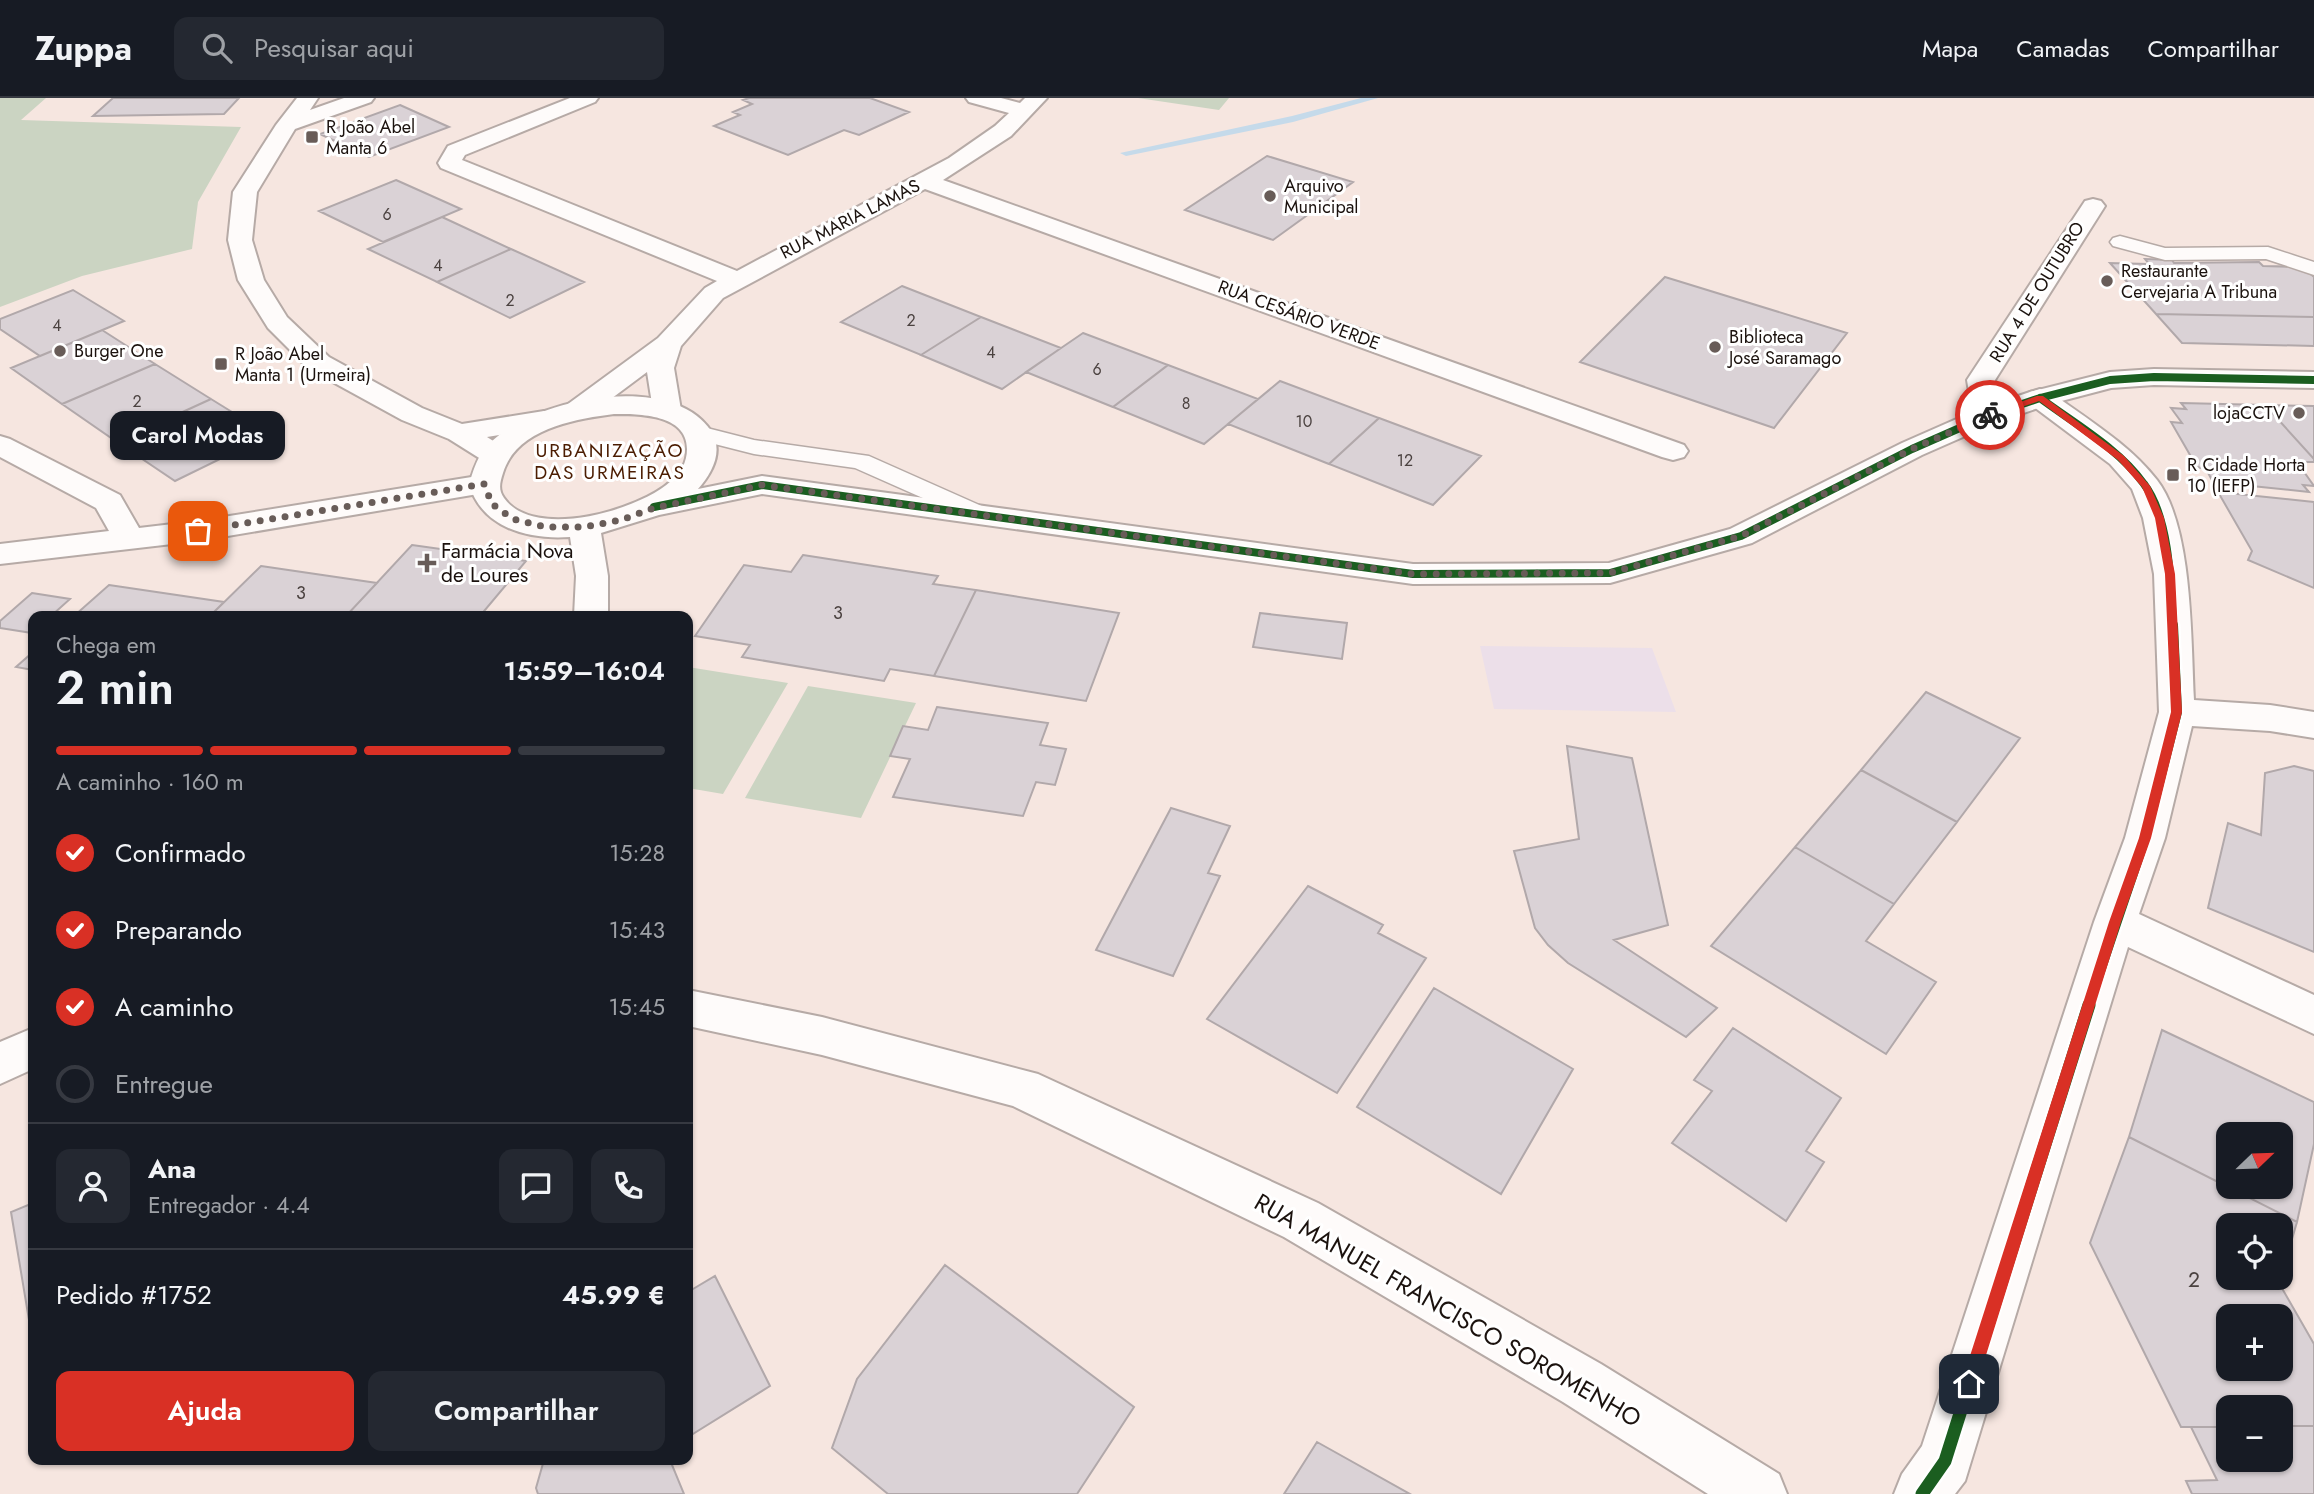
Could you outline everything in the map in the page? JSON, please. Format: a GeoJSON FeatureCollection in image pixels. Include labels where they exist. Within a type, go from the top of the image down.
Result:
{"type":"FeatureCollection","features":[{"type":"Feature","properties":{"kind":"street"},"geometry":{"type":"LineString","coordinates":[[308,98],[286,125],[246,192],[240,240],[251,281],[277,322],[319,363],[412,414],[460,433],[489,470],[492,504],[513,519],[546,527],[584,527],[621,520],[654,508],[762,485],[1413,574],[1610,573],[1741,536],[1912,449],[1987,416],[2040,398],[2110,380],[2154,377],[2314,380]]}},
{"type":"Feature","properties":{"kind":"street"},"geometry":{"type":"LineString","coordinates":[[286,125],[364,98]]}},
{"type":"Feature","properties":{"kind":"street"},"geometry":{"type":"LineString","coordinates":[[588,98],[456,151],[449,163],[737,280]]}},
{"type":"Feature","properties":{"kind":"street"},"geometry":{"type":"LineString","coordinates":[[976,98],[1030,104]]}},
{"type":"Feature","properties":{"kind":"street","name":"RUA MARIA LAMAS"},"geometry":{"type":"LineString","coordinates":[[578,410],[668,344],[714,293],[924,181],[1003,131],[1030,104]]}},
{"type":"Feature","properties":{"kind":"street","name":"RUA CESÁRIO VERDE"},"geometry":{"type":"LineString","coordinates":[[924,181],[1673,451]]}},
{"type":"Feature","properties":{"kind":"street","name":"RUA 4 DE OUTUBRO"},"geometry":{"type":"LineString","coordinates":[[1987,416],[1981,380],[2093,206]]}},
{"type":"Feature","properties":{"kind":"street"},"geometry":{"type":"LineString","coordinates":[[667,411],[660,368],[668,344]]}},
{"type":"Feature","properties":{"kind":"street"},"geometry":{"type":"LineString","coordinates":[[1922,1494],[1944,1461],[2115,922],[2145,838],[2176,712],[2170,574],[2160,518],[2146,486],[2121,458],[2040,398]]}},
{"type":"Feature","properties":{"kind":"street"},"geometry":{"type":"LineString","coordinates":[[460,433],[544,420],[578,410],[614,405],[667,411],[686,420],[701,441],[762,485]]}},
{"type":"Feature","properties":{"kind":"street"},"geometry":{"type":"LineString","coordinates":[[0,554],[129,540],[489,470],[515,436],[544,420]]}},
{"type":"Feature","properties":{"kind":"street"},"geometry":{"type":"LineString","coordinates":[[654,508],[682,489],[699,469],[701,441]]}},
{"type":"Feature","properties":{"kind":"street"},"geometry":{"type":"LineString","coordinates":[[0,446],[109,502],[129,540]]}},
{"type":"Feature","properties":{"kind":"street"},"geometry":{"type":"LineString","coordinates":[[584,527],[592,576],[591,611]]}},
{"type":"Feature","properties":{"kind":"street"},"geometry":{"type":"LineString","coordinates":[[2176,712],[2270,718],[2314,725]]}},
{"type":"Feature","properties":{"kind":"street"},"geometry":{"type":"LineString","coordinates":[[2115,922],[2314,1015]]}},
{"type":"Feature","properties":{"kind":"street","name":"RUA MANUEL FRANCISCO SOROMENHO"},"geometry":{"type":"LineString","coordinates":[[693,1009],[822,1036],[1022,1088],[1301,1220],[1582,1383],[1759,1494]]}},
{"type":"Feature","properties":{"kind":"street"},"geometry":{"type":"LineString","coordinates":[[0,1064],[28,1050]]}},
{"type":"Feature","properties":{"kind":"lane"},"geometry":{"type":"LineString","coordinates":[[2120,243],[2165,254],[2268,253],[2314,269]]}},
{"type":"Feature","properties":{"kind":"lane"},"geometry":{"type":"LineString","coordinates":[[701,441],[860,461],[977,513]]}},
{"type":"Feature","properties":{"kind":"shaded area"},"geometry":{"type":"Polygon","coordinates":[[[1480,646],[1652,648],[1676,712],[1494,709],[1480,646]]]}},
{"type":"Feature","properties":{"kind":"green space"},"geometry":{"type":"Polygon","coordinates":[[[0,98],[46,98],[21,120],[241,127],[198,202],[192,249],[82,276],[0,307],[0,98]]]}},
{"type":"Feature","properties":{"kind":"green space"},"geometry":{"type":"Polygon","coordinates":[[[1138,98],[1229,98],[1219,110],[1138,98]]]}},
{"type":"Feature","properties":{"kind":"green space"},"geometry":{"type":"Polygon","coordinates":[[[693,668],[788,683],[723,794],[693,789],[693,668]]]}},
{"type":"Feature","properties":{"kind":"green space"},"geometry":{"type":"Polygon","coordinates":[[[808,686],[916,703],[861,818],[745,798],[808,686]]]}},
{"type":"Feature","properties":{"kind":"building"},"geometry":{"type":"Polygon","coordinates":[[[113,98],[239,98],[224,114],[93,116],[113,98]]]}},
{"type":"Feature","properties":{"kind":"building"},"geometry":{"type":"Polygon","coordinates":[[[870,98],[909,112],[859,135],[844,130],[788,155],[714,126],[740,115],[733,112],[752,104],[743,100],[870,98]]]}},
{"type":"Feature","properties":{"kind":"building"},"geometry":{"type":"Polygon","coordinates":[[[400,105],[449,127],[369,157],[320,134],[400,105]]]}},
{"type":"Feature","properties":{"kind":"building","name":"Arquivo Municipal"},"geometry":{"type":"Polygon","coordinates":[[[1267,156],[1353,182],[1273,240],[1185,210],[1267,156]]]}},
{"type":"Feature","properties":{"kind":"building"},"geometry":{"type":"Polygon","coordinates":[[[396,180],[461,209],[383,242],[319,211],[396,180]]]}},
{"type":"Feature","properties":{"kind":"building"},"geometry":{"type":"Polygon","coordinates":[[[442,217],[511,249],[437,282],[368,249],[442,217]]]}},
{"type":"Feature","properties":{"kind":"building"},"geometry":{"type":"Polygon","coordinates":[[[511,249],[584,282],[510,318],[437,282],[511,249]]]}},
{"type":"Feature","properties":{"kind":"building"},"geometry":{"type":"Polygon","coordinates":[[[2145,259],[2172,260],[2174,263],[2259,262],[2263,266],[2303,267],[2314,277],[2314,317],[2156,314],[2110,263],[2149,264],[2145,259]]]}},
{"type":"Feature","properties":{"kind":"building","name":"Biblioteca José Saramago"},"geometry":{"type":"Polygon","coordinates":[[[1665,277],[1847,333],[1774,428],[1580,362],[1665,277]]]}},
{"type":"Feature","properties":{"kind":"building"},"geometry":{"type":"Polygon","coordinates":[[[902,286],[981,317],[921,355],[841,322],[902,286]]]}},
{"type":"Feature","properties":{"kind":"building"},"geometry":{"type":"Polygon","coordinates":[[[73,290],[124,321],[40,356],[0,329],[0,319],[73,290]]]}},
{"type":"Feature","properties":{"kind":"building"},"geometry":{"type":"Polygon","coordinates":[[[2156,314],[2314,317],[2314,346],[2182,343],[2156,314]]]}},
{"type":"Feature","properties":{"kind":"building"},"geometry":{"type":"Polygon","coordinates":[[[981,317],[1061,348],[1002,389],[921,355],[981,317]]]}},
{"type":"Feature","properties":{"kind":"building"},"geometry":{"type":"Polygon","coordinates":[[[102,330],[155,364],[62,404],[11,368],[102,330]]]}},
{"type":"Feature","properties":{"kind":"building"},"geometry":{"type":"Polygon","coordinates":[[[1083,333],[1168,365],[1113,407],[1026,372],[1083,333]]]}},
{"type":"Feature","properties":{"kind":"building"},"geometry":{"type":"Polygon","coordinates":[[[155,364],[211,399],[117,442],[62,404],[155,364]]]}},
{"type":"Feature","properties":{"kind":"building"},"geometry":{"type":"Polygon","coordinates":[[[1168,365],[1258,399],[1204,444],[1113,407],[1168,365]]]}},
{"type":"Feature","properties":{"kind":"building"},"geometry":{"type":"Polygon","coordinates":[[[1280,381],[1379,418],[1329,464],[1228,424],[1280,381]]]}},
{"type":"Feature","properties":{"kind":"building"},"geometry":{"type":"Polygon","coordinates":[[[211,399],[269,435],[175,481],[117,442],[211,399]]]}},
{"type":"Feature","properties":{"kind":"building"},"geometry":{"type":"Polygon","coordinates":[[[2181,403],[2265,405],[2314,459],[2314,462],[2297,462],[2314,486],[2303,485],[2309,492],[2213,482],[2206,469],[2197,467],[2171,422],[2182,423],[2171,408],[2186,409],[2181,403]]]}},
{"type":"Feature","properties":{"kind":"building"},"geometry":{"type":"Polygon","coordinates":[[[2265,405],[2314,406],[2314,459],[2265,405]]]}},
{"type":"Feature","properties":{"kind":"building"},"geometry":{"type":"Polygon","coordinates":[[[1379,418],[1481,456],[1433,505],[1329,464],[1379,418]]]}},
{"type":"Feature","properties":{"kind":"building"},"geometry":{"type":"Polygon","coordinates":[[[2218,492],[2314,502],[2314,588],[2248,560],[2252,551],[2218,492]]]}},
{"type":"Feature","properties":{"kind":"building"},"geometry":{"type":"Polygon","coordinates":[[[412,545],[526,561],[484,611],[351,611],[412,545]]]}},
{"type":"Feature","properties":{"kind":"building"},"geometry":{"type":"Polygon","coordinates":[[[803,555],[938,576],[933,584],[976,590],[934,676],[890,669],[884,681],[742,657],[750,645],[695,636],[744,565],[791,572],[803,555]]]}},
{"type":"Feature","properties":{"kind":"building"},"geometry":{"type":"Polygon","coordinates":[[[261,566],[377,583],[351,611],[215,611],[261,566]]]}},
{"type":"Feature","properties":{"kind":"building"},"geometry":{"type":"Polygon","coordinates":[[[109,585],[224,602],[215,611],[80,611],[109,585]]]}},
{"type":"Feature","properties":{"kind":"building"},"geometry":{"type":"Polygon","coordinates":[[[976,590],[1119,613],[1086,701],[934,676],[976,590]]]}},
{"type":"Feature","properties":{"kind":"building"},"geometry":{"type":"Polygon","coordinates":[[[32,593],[70,599],[57,611],[28,611],[28,632],[0,628],[0,621],[32,593]]]}},
{"type":"Feature","properties":{"kind":"building"},"geometry":{"type":"Polygon","coordinates":[[[1260,613],[1347,623],[1342,659],[1253,647],[1260,613]]]}},
{"type":"Feature","properties":{"kind":"building"},"geometry":{"type":"Polygon","coordinates":[[[28,656],[28,669],[16,667],[28,656]]]}},
{"type":"Feature","properties":{"kind":"building"},"geometry":{"type":"Polygon","coordinates":[[[1926,692],[2020,738],[1957,822],[1861,770],[1926,692]]]}},
{"type":"Feature","properties":{"kind":"building"},"geometry":{"type":"Polygon","coordinates":[[[937,707],[1048,723],[1040,745],[1066,749],[1055,785],[1036,782],[1023,816],[893,797],[910,759],[890,756],[903,726],[928,730],[937,707]]]}},
{"type":"Feature","properties":{"kind":"building"},"geometry":{"type":"Polygon","coordinates":[[[1567,746],[1632,758],[1668,925],[1614,940],[1717,1008],[1686,1037],[1568,963],[1548,945],[1535,928],[1514,851],[1579,839],[1567,746]]]}},
{"type":"Feature","properties":{"kind":"building"},"geometry":{"type":"Polygon","coordinates":[[[2294,766],[2314,771],[2314,952],[2208,908],[2228,823],[2261,835],[2265,773],[2294,766]]]}},
{"type":"Feature","properties":{"kind":"building"},"geometry":{"type":"Polygon","coordinates":[[[1861,770],[1957,822],[1894,904],[1795,847],[1861,770]]]}},
{"type":"Feature","properties":{"kind":"building"},"geometry":{"type":"Polygon","coordinates":[[[1171,808],[1230,826],[1208,873],[1220,876],[1173,976],[1096,950],[1171,808]]]}},
{"type":"Feature","properties":{"kind":"building"},"geometry":{"type":"Polygon","coordinates":[[[1795,847],[1894,904],[1866,941],[1936,982],[1886,1054],[1711,946],[1795,847]]]}},
{"type":"Feature","properties":{"kind":"building"},"geometry":{"type":"Polygon","coordinates":[[[1308,886],[1383,925],[1378,933],[1426,958],[1337,1093],[1207,1019],[1308,886]]]}},
{"type":"Feature","properties":{"kind":"building"},"geometry":{"type":"Polygon","coordinates":[[[1434,988],[1573,1069],[1501,1194],[1357,1107],[1434,988]]]}},
{"type":"Feature","properties":{"kind":"building"},"geometry":{"type":"Polygon","coordinates":[[[1733,1028],[1841,1098],[1806,1151],[1824,1162],[1786,1221],[1672,1143],[1712,1091],[1694,1080],[1733,1028]]]}},
{"type":"Feature","properties":{"kind":"building"},"geometry":{"type":"Polygon","coordinates":[[[2162,1030],[2314,1102],[2314,1144],[2297,1222],[2293,1220],[2293,1213],[2279,1213],[2252,1199],[2293,1199],[2293,1122],[2216,1122],[2216,1181],[2129,1137],[2162,1030]]]}},
{"type":"Feature","properties":{"kind":"building"},"geometry":{"type":"Polygon","coordinates":[[[2129,1137],[2216,1181],[2216,1199],[2252,1199],[2279,1213],[2216,1213],[2216,1290],[2283,1290],[2291,1304],[2216,1304],[2216,1381],[2293,1381],[2293,1307],[2314,1344],[2314,1426],[2293,1426],[2293,1395],[2216,1395],[2216,1427],[2181,1427],[2090,1243],[2129,1137]]]}},
{"type":"Feature","properties":{"kind":"building"},"geometry":{"type":"Polygon","coordinates":[[[28,1205],[28,1314],[11,1212],[28,1205]]]}},
{"type":"Feature","properties":{"kind":"building"},"geometry":{"type":"Polygon","coordinates":[[[2293,1220],[2297,1222],[2293,1236],[2293,1220]]]}},
{"type":"Feature","properties":{"kind":"building"},"geometry":{"type":"Polygon","coordinates":[[[945,1265],[1134,1407],[1077,1494],[888,1494],[832,1448],[857,1379],[945,1265]]]}},
{"type":"Feature","properties":{"kind":"building"},"geometry":{"type":"Polygon","coordinates":[[[715,1276],[770,1386],[693,1434],[693,1289],[715,1276]]]}},
{"type":"Feature","properties":{"kind":"building"},"geometry":{"type":"Polygon","coordinates":[[[2293,1426],[2314,1426],[2314,1494],[2192,1494],[2186,1481],[2217,1480],[2191,1427],[2216,1427],[2216,1472],[2293,1472],[2293,1426]]]}},
{"type":"Feature","properties":{"kind":"building"},"geometry":{"type":"Polygon","coordinates":[[[1317,1442],[1410,1494],[1284,1494],[1317,1442]]]}},
{"type":"Feature","properties":{"kind":"building"},"geometry":{"type":"Polygon","coordinates":[[[543,1465],[672,1465],[684,1494],[538,1494],[536,1488],[543,1465]]]}},
{"type":"Feature","properties":{"kind":"waterway"},"geometry":{"type":"LineString","coordinates":[[1126,153],[1293,119],[1373,98]]}},
{"type":"Feature","properties":{"kind":"cycle path"},"geometry":{"type":"LineString","coordinates":[[654,507],[762,485],[1413,574],[1610,573],[1741,536],[1912,449],[1987,416],[2040,398],[2110,380],[2154,377],[2314,380]]}},
{"type":"Feature","properties":{"kind":"cycle path"},"geometry":{"type":"LineString","coordinates":[[1922,1494],[1945,1461],[2115,922],[2145,838],[2177,712],[2170,574],[2159,518],[2146,486],[2121,458],[2040,398]]}},
{"type":"Feature","properties":{"kind":"way so far"},"geometry":{"type":"LineString","coordinates":[[198,531],[484,484],[492,504],[513,519],[546,527],[584,527],[621,520],[654,508],[762,485],[1413,574],[1610,573],[1741,536],[1912,449],[1990,415]]}},
{"type":"Feature","properties":{"kind":"place","name":"R João Abel Manta 6"},"geometry":{"type":"Point","coordinates":[312,137]}},
{"type":"Feature","properties":{"kind":"place","name":"Arquivo Municipal"},"geometry":{"type":"Point","coordinates":[1270,196]}},
{"type":"Feature","properties":{"kind":"place","name":"Restaurante Cervejaria A Tribuna"},"geometry":{"type":"Point","coordinates":[2107,281]}},
{"type":"Feature","properties":{"kind":"place","name":"Biblioteca José Saramago"},"geometry":{"type":"Point","coordinates":[1715,347]}},
{"type":"Feature","properties":{"kind":"place","name":"Burger One"},"geometry":{"type":"Point","coordinates":[60,351]}},
{"type":"Feature","properties":{"kind":"place","name":"R João Abel Manta 1 (Urmeira)"},"geometry":{"type":"Point","coordinates":[221,364]}},
{"type":"Feature","properties":{"kind":"place","name":"lojaCCTV"},"geometry":{"type":"Point","coordinates":[2299,413]}},
{"type":"Feature","properties":{"kind":"place","name":"R Cidade Horta 10 (IEFP)"},"geometry":{"type":"Point","coordinates":[2173,475]}},
{"type":"Feature","properties":{"kind":"place","name":"Carol Modas"},"geometry":{"type":"Point","coordinates":[198,531]}},
{"type":"Feature","properties":{"kind":"place","name":"Farmácia Nova de Loures"},"geometry":{"type":"Point","coordinates":[427,563]}},
{"type":"Feature","properties":{"kind":"district","name":"URBANIZAÇÃO DAS URMEIRAS"},"geometry":{"type":"Point","coordinates":[610,461]}},
{"type":"Feature","properties":{"kind":"route"},"geometry":{"type":"LineString","coordinates":[[1969,1384],[2115,922],[2145,838],[2176,712],[2170,574],[2160,518],[2146,486],[2121,458],[2040,398],[1990,415]]}}]}
